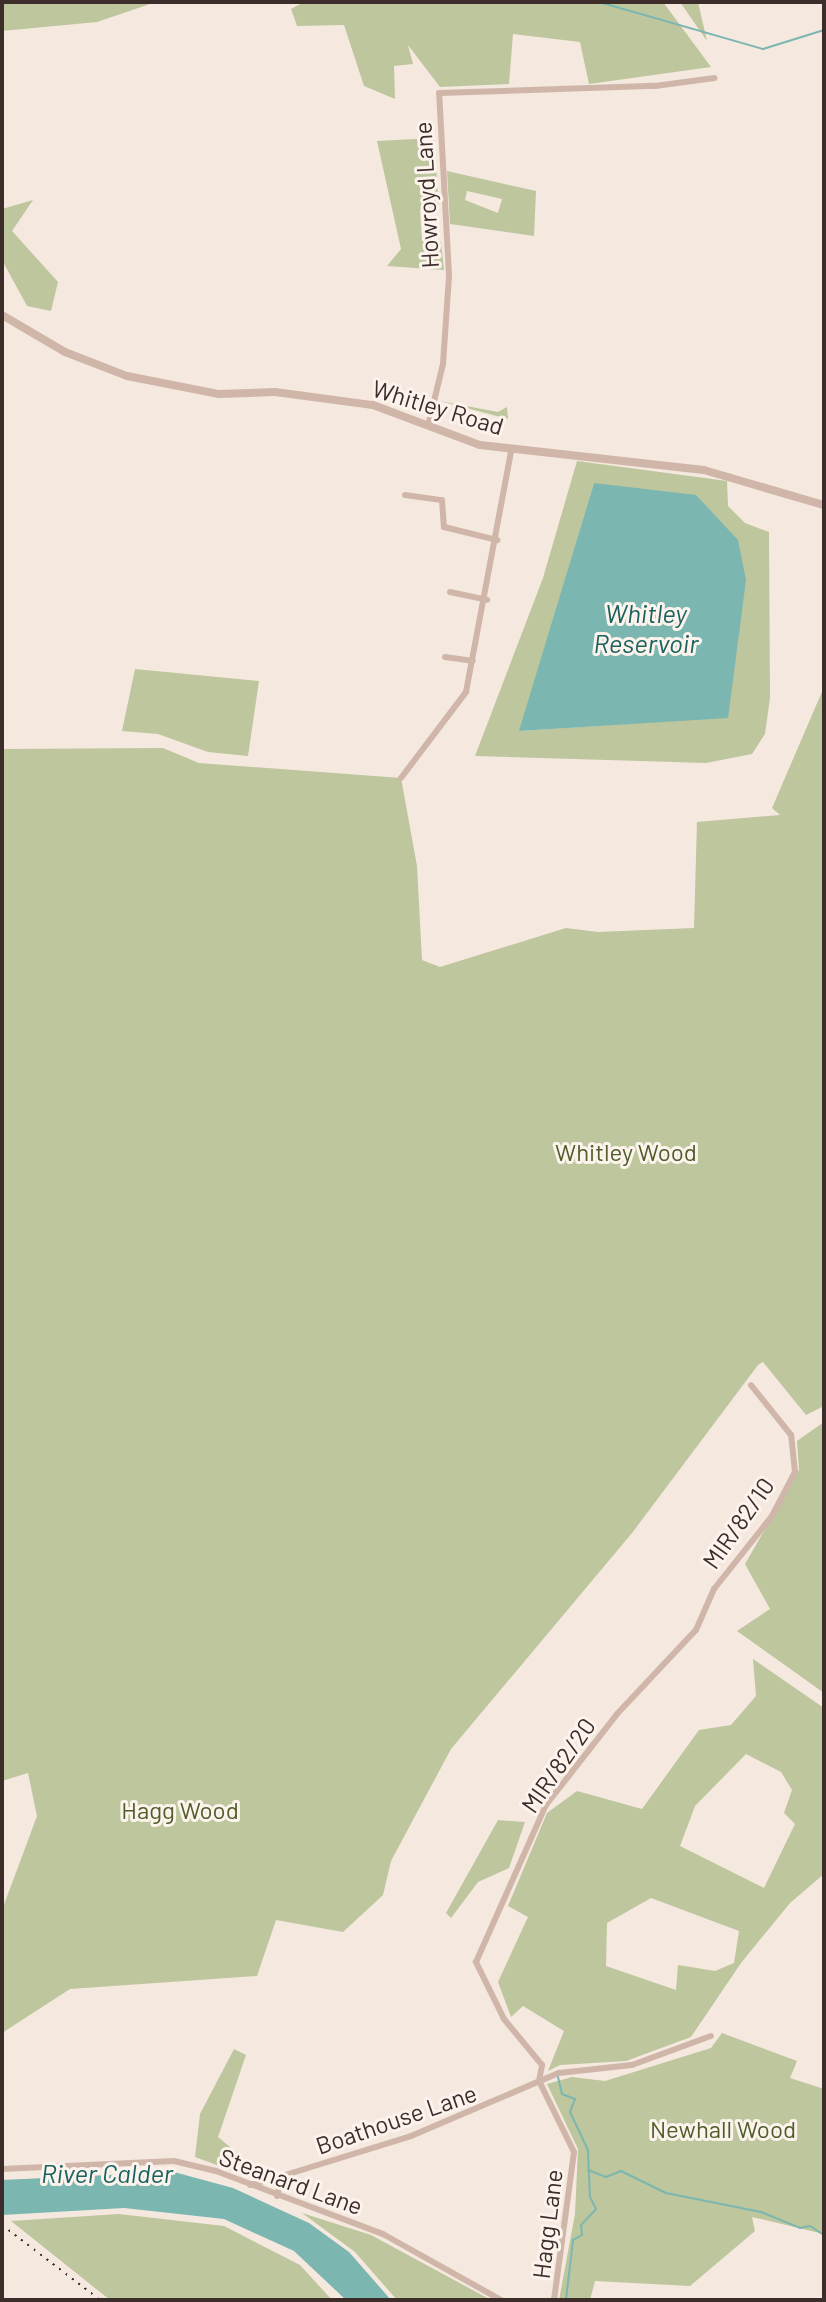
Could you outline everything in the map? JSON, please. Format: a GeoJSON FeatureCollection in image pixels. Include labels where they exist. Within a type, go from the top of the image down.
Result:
{"type":"FeatureCollection","features":[{"type":"Feature","properties":{"kind":"street","name":"Howroyd Lane"},"geometry":{"type":"LineString","coordinates":[[428,426],[443,364],[449,275],[439,93],[655,86],[714,78]]}},
{"type":"Feature","properties":{"kind":"street","name":"Whitley Road"},"geometry":{"type":"LineString","coordinates":[[2,315],[65,352],[127,376],[219,394],[334,399],[385,409],[460,440],[511,451],[704,470],[824,505]]}},
{"type":"Feature","properties":{"kind":"street"},"geometry":{"type":"LineString","coordinates":[[401,778],[459,707],[487,600],[511,451]]}},
{"type":"Feature","properties":{"kind":"street"},"geometry":{"type":"LineString","coordinates":[[405,495],[442,500],[444,527],[497,540]]}},
{"type":"Feature","properties":{"kind":"street"},"geometry":{"type":"LineString","coordinates":[[450,592],[487,600]]}},
{"type":"Feature","properties":{"kind":"street"},"geometry":{"type":"LineString","coordinates":[[445,657],[473,661]]}},
{"type":"Feature","properties":{"kind":"street","name":"MIR/82/10"},"geometry":{"type":"LineString","coordinates":[[696,1630],[714,1589],[772,1516],[795,1472],[791,1435],[751,1385]]}},
{"type":"Feature","properties":{"kind":"street","name":"MIR/82/20"},"geometry":{"type":"LineString","coordinates":[[484,1943],[546,1805],[617,1714],[696,1630]]}},
{"type":"Feature","properties":{"kind":"street","name":"Hagg Lane"},"geometry":{"type":"LineString","coordinates":[[484,1943],[476,1962],[504,2019],[542,2065],[539,2081],[574,2152],[554,2300]]}},
{"type":"Feature","properties":{"kind":"street","name":"Boathouse Lane"},"geometry":{"type":"LineString","coordinates":[[250,2185],[411,2136],[559,2073],[632,2065],[711,2036]]}},
{"type":"Feature","properties":{"kind":"street","name":"Steanard Lane"},"geometry":{"type":"LineString","coordinates":[[2,2169],[174,2161],[250,2185],[383,2234],[501,2300]]}},
{"type":"Feature","properties":{"kind":"street"},"geometry":{"type":"LineString","coordinates":[[277,2196],[282,2176]]}},
{"type":"Feature","properties":{"kind":"green space"},"geometry":{"type":"Polygon","coordinates":[[[2,2],[156,2],[97,22],[2,31],[2,2]]]}},
{"type":"Feature","properties":{"kind":"green space"},"geometry":{"type":"Polygon","coordinates":[[[304,2],[663,2],[711,67],[589,84],[580,42],[513,34],[509,84],[440,87],[408,45],[413,64],[394,66],[395,99],[364,86],[344,25],[297,26],[291,9],[304,2]]]}},
{"type":"Feature","properties":{"kind":"green space"},"geometry":{"type":"Polygon","coordinates":[[[680,2],[698,2],[707,41],[680,2]]]}},
{"type":"Feature","properties":{"kind":"green space"},"geometry":{"type":"Polygon","coordinates":[[[434,138],[439,210],[420,210],[422,241],[441,242],[444,270],[387,266],[401,249],[377,141],[434,138]]]}},
{"type":"Feature","properties":{"kind":"green space"},"geometry":{"type":"Polygon","coordinates":[[[447,171],[536,191],[534,236],[450,224],[447,171]],[[467,191],[465,200],[498,213],[502,199],[467,191]]]}},
{"type":"Feature","properties":{"kind":"green space"},"geometry":{"type":"Polygon","coordinates":[[[33,200],[12,231],[58,282],[51,311],[27,306],[2,260],[2,209],[33,200]]]}},
{"type":"Feature","properties":{"kind":"green space"},"geometry":{"type":"Polygon","coordinates":[[[440,401],[498,412],[507,407],[508,419],[440,401]]]}},
{"type":"Feature","properties":{"kind":"green space"},"geometry":{"type":"Polygon","coordinates":[[[577,461],[727,481],[728,506],[745,523],[769,532],[770,698],[765,734],[752,754],[706,763],[475,756],[543,578],[577,461]],[[594,483],[520,731],[728,717],[594,483]]]}},
{"type":"Feature","properties":{"kind":"green space"},"geometry":{"type":"Polygon","coordinates":[[[135,669],[259,681],[248,756],[208,752],[158,734],[122,731],[135,669]]]}},
{"type":"Feature","properties":{"kind":"green space"},"geometry":{"type":"Polygon","coordinates":[[[824,687],[824,1406],[806,1415],[763,1362],[758,1365],[632,1533],[451,1749],[391,1861],[383,1895],[343,1932],[276,1920],[257,1976],[70,1989],[2,2033],[2,1910],[37,1816],[28,1773],[2,1781],[2,749],[163,748],[199,763],[401,778],[417,866],[422,960],[440,967],[566,928],[598,932],[694,928],[697,822],[780,815],[772,808],[824,687]]]}},
{"type":"Feature","properties":{"kind":"green space"},"geometry":{"type":"Polygon","coordinates":[[[824,1422],[824,1693],[737,1631],[770,1609],[745,1564],[799,1470],[797,1441],[824,1422]]]}},
{"type":"Feature","properties":{"kind":"green space"},"geometry":{"type":"Polygon","coordinates":[[[753,1659],[824,1708],[824,1874],[790,1903],[741,1963],[691,2037],[626,2061],[560,2065],[548,2071],[564,2031],[523,2006],[511,2017],[498,1982],[528,1917],[508,1906],[547,1813],[577,1791],[642,1809],[699,1730],[731,1725],[756,1696],[753,1659]],[[746,1754],[695,1806],[680,1846],[764,1888],[795,1824],[784,1813],[792,1790],[781,1772],[746,1754]],[[651,1898],[607,1923],[606,1966],[676,1990],[678,1965],[715,1971],[734,1963],[739,1931],[651,1898]]]}},
{"type":"Feature","properties":{"kind":"green space"},"geometry":{"type":"Polygon","coordinates":[[[498,1820],[525,1822],[509,1868],[478,1882],[451,1918],[446,1913],[498,1820]]]}},
{"type":"Feature","properties":{"kind":"green space","name":"Newhall Wood"},"geometry":{"type":"Polygon","coordinates":[[[722,2033],[797,2061],[790,2078],[824,2089],[824,2234],[752,2217],[755,2231],[690,2286],[595,2281],[590,2300],[559,2300],[575,2214],[578,2149],[547,2084],[572,2077],[605,2081],[711,2048],[722,2033]]]}},
{"type":"Feature","properties":{"kind":"green space"},"geometry":{"type":"Polygon","coordinates":[[[234,2049],[246,2055],[218,2137],[248,2162],[255,2179],[195,2157],[200,2114],[234,2049]]]}},
{"type":"Feature","properties":{"kind":"green space"},"geometry":{"type":"Polygon","coordinates":[[[302,2213],[371,2235],[491,2300],[397,2300],[355,2252],[302,2213]]]}},
{"type":"Feature","properties":{"kind":"green space"},"geometry":{"type":"Polygon","coordinates":[[[119,2214],[224,2226],[300,2265],[332,2300],[110,2300],[11,2221],[119,2214]]]}},
{"type":"Feature","properties":{"kind":"water","name":"Whitley Reservoir"},"geometry":{"type":"Polygon","coordinates":[[[594,483],[696,495],[738,540],[746,580],[728,718],[519,731],[594,483]]]}},
{"type":"Feature","properties":{"kind":"water"},"geometry":{"type":"Polygon","coordinates":[[[174,2172],[233,2188],[309,2223],[349,2252],[391,2300],[346,2300],[294,2251],[224,2219],[124,2208],[2,2215],[2,2180],[174,2172]]]}},
{"type":"Feature","properties":{"kind":"waterway"},"geometry":{"type":"LineString","coordinates":[[42,2],[58,2]]}},
{"type":"Feature","properties":{"kind":"waterway"},"geometry":{"type":"LineString","coordinates":[[599,2],[763,49],[824,30]]}},
{"type":"Feature","properties":{"kind":"waterway"},"geometry":{"type":"LineString","coordinates":[[558,2077],[562,2094],[575,2099],[570,2112],[588,2150],[590,2197],[596,2209],[581,2225],[582,2235],[573,2240],[566,2300]]}},
{"type":"Feature","properties":{"kind":"waterway"},"geometry":{"type":"LineString","coordinates":[[588,2170],[606,2177],[621,2171],[666,2193],[761,2212],[800,2228],[810,2226],[824,2235]]}},
{"type":"Feature","properties":{"kind":"railway"},"geometry":{"type":"LineString","coordinates":[[2,2225],[100,2300]]}},
{"type":"Feature","properties":{"kind":"park label","name":"Whitley Wood"},"geometry":{"type":"Point","coordinates":[626,1152]}},
{"type":"Feature","properties":{"kind":"park label","name":"Hagg Wood"},"geometry":{"type":"Point","coordinates":[180,1810]}},
{"type":"Feature","properties":{"kind":"water label","name":"River Calder"},"geometry":{"type":"Point","coordinates":[107,2173]}}]}
